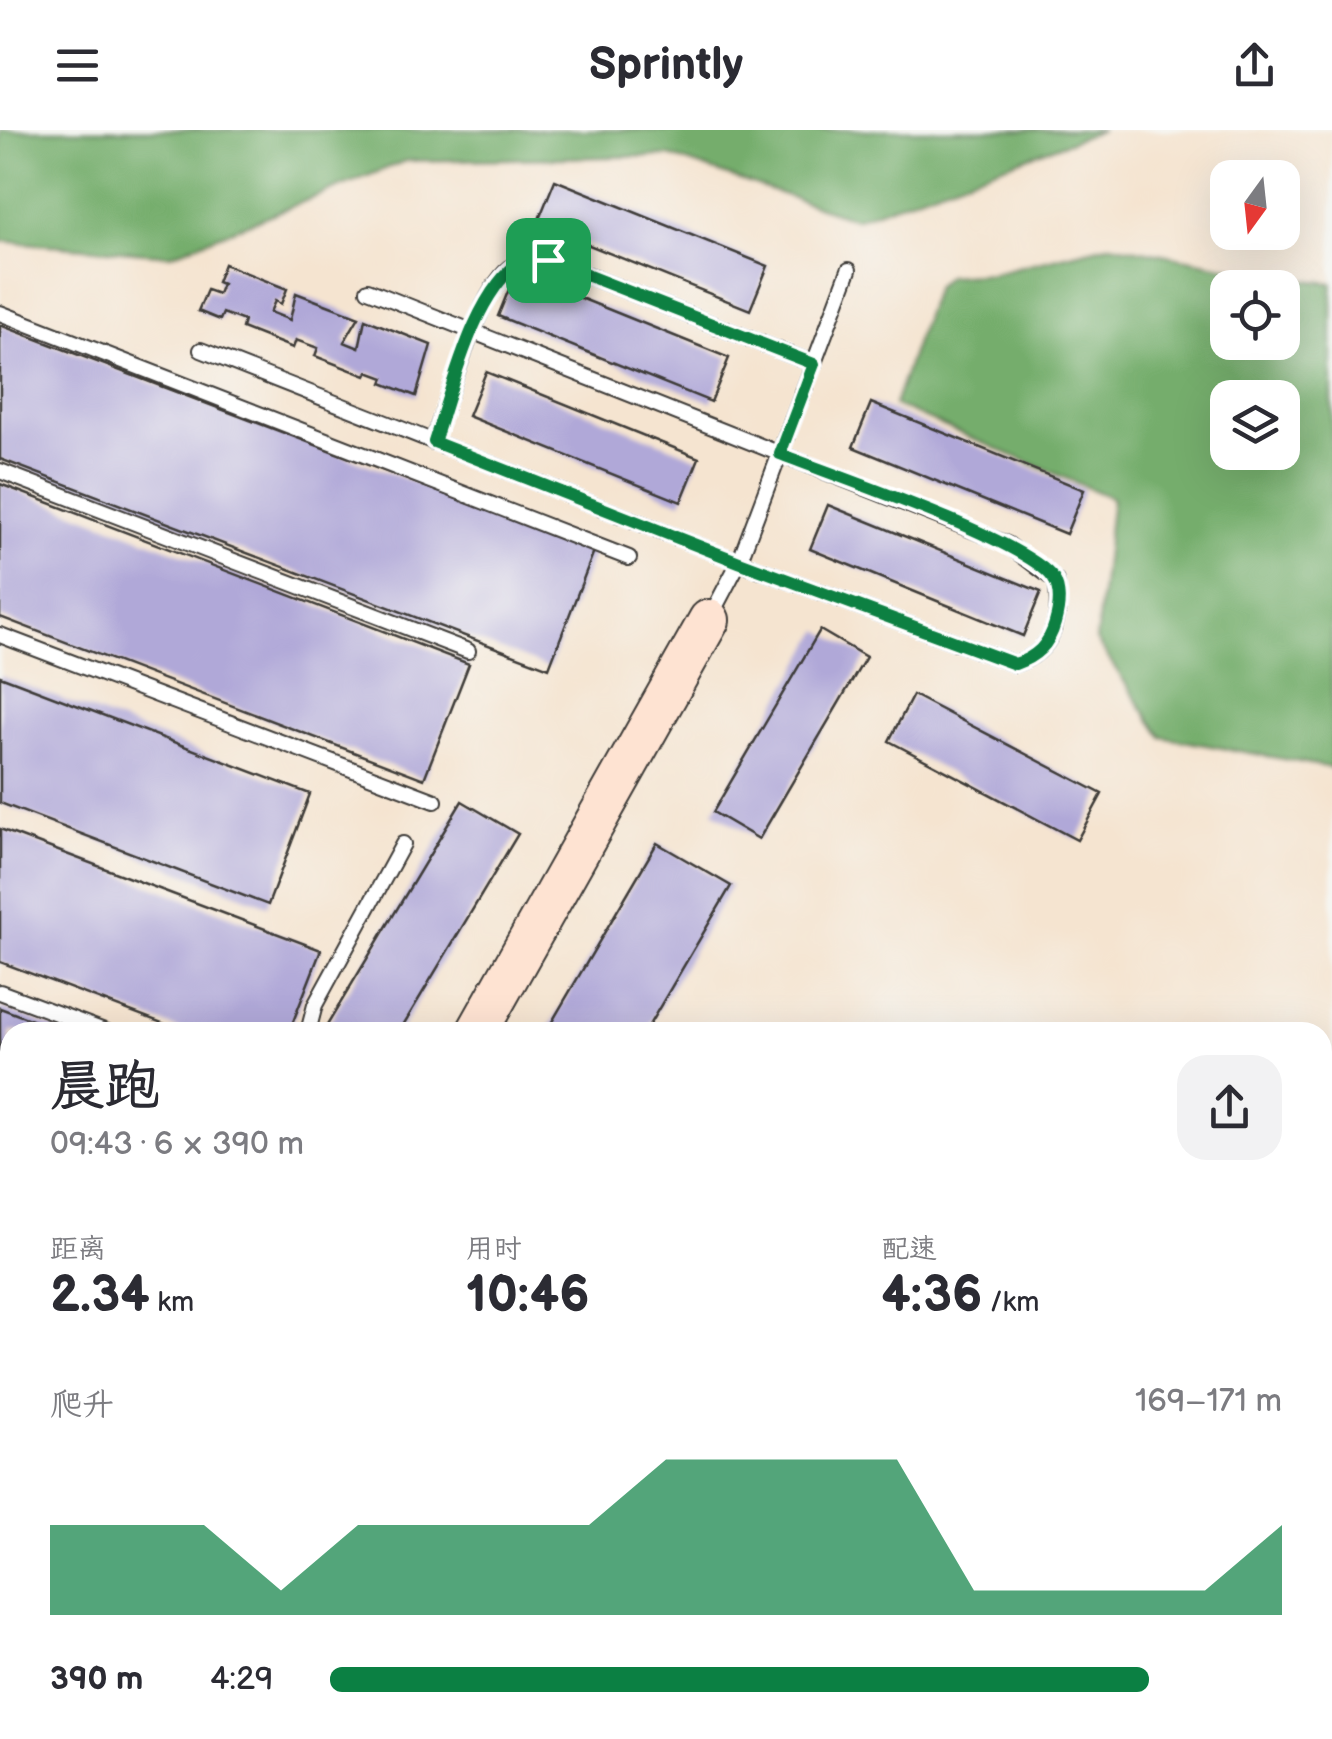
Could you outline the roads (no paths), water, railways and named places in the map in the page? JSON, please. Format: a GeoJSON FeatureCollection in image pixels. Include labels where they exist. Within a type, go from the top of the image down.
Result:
{"type":"FeatureCollection","features":[{"type":"Feature","properties":{"kind":"street"},"geometry":{"type":"LineString","coordinates":[[483,1022],[708,620]]}},
{"type":"Feature","properties":{"kind":"lane"},"geometry":{"type":"LineString","coordinates":[[434,442],[472,332],[506,271],[523,260],[548,260],[814,364]]}},
{"type":"Feature","properties":{"kind":"lane"},"geometry":{"type":"LineString","coordinates":[[708,620],[739,562],[849,270]]}},
{"type":"Feature","properties":{"kind":"lane"},"geometry":{"type":"LineString","coordinates":[[201,350],[739,562],[1015,664],[1034,658],[1052,636],[1060,606],[1056,581],[1007,544],[368,290]]}},
{"type":"Feature","properties":{"kind":"lane"},"geometry":{"type":"LineString","coordinates":[[0,312],[629,558]]}},
{"type":"Feature","properties":{"kind":"lane"},"geometry":{"type":"LineString","coordinates":[[0,470],[468,650]]}},
{"type":"Feature","properties":{"kind":"lane"},"geometry":{"type":"LineString","coordinates":[[0,634],[435,800]]}},
{"type":"Feature","properties":{"kind":"lane"},"geometry":{"type":"LineString","coordinates":[[311,1022],[315,1005],[404,844]]}},
{"type":"Feature","properties":{"kind":"lane"},"geometry":{"type":"LineString","coordinates":[[0,992],[80,1022]]}}]}
